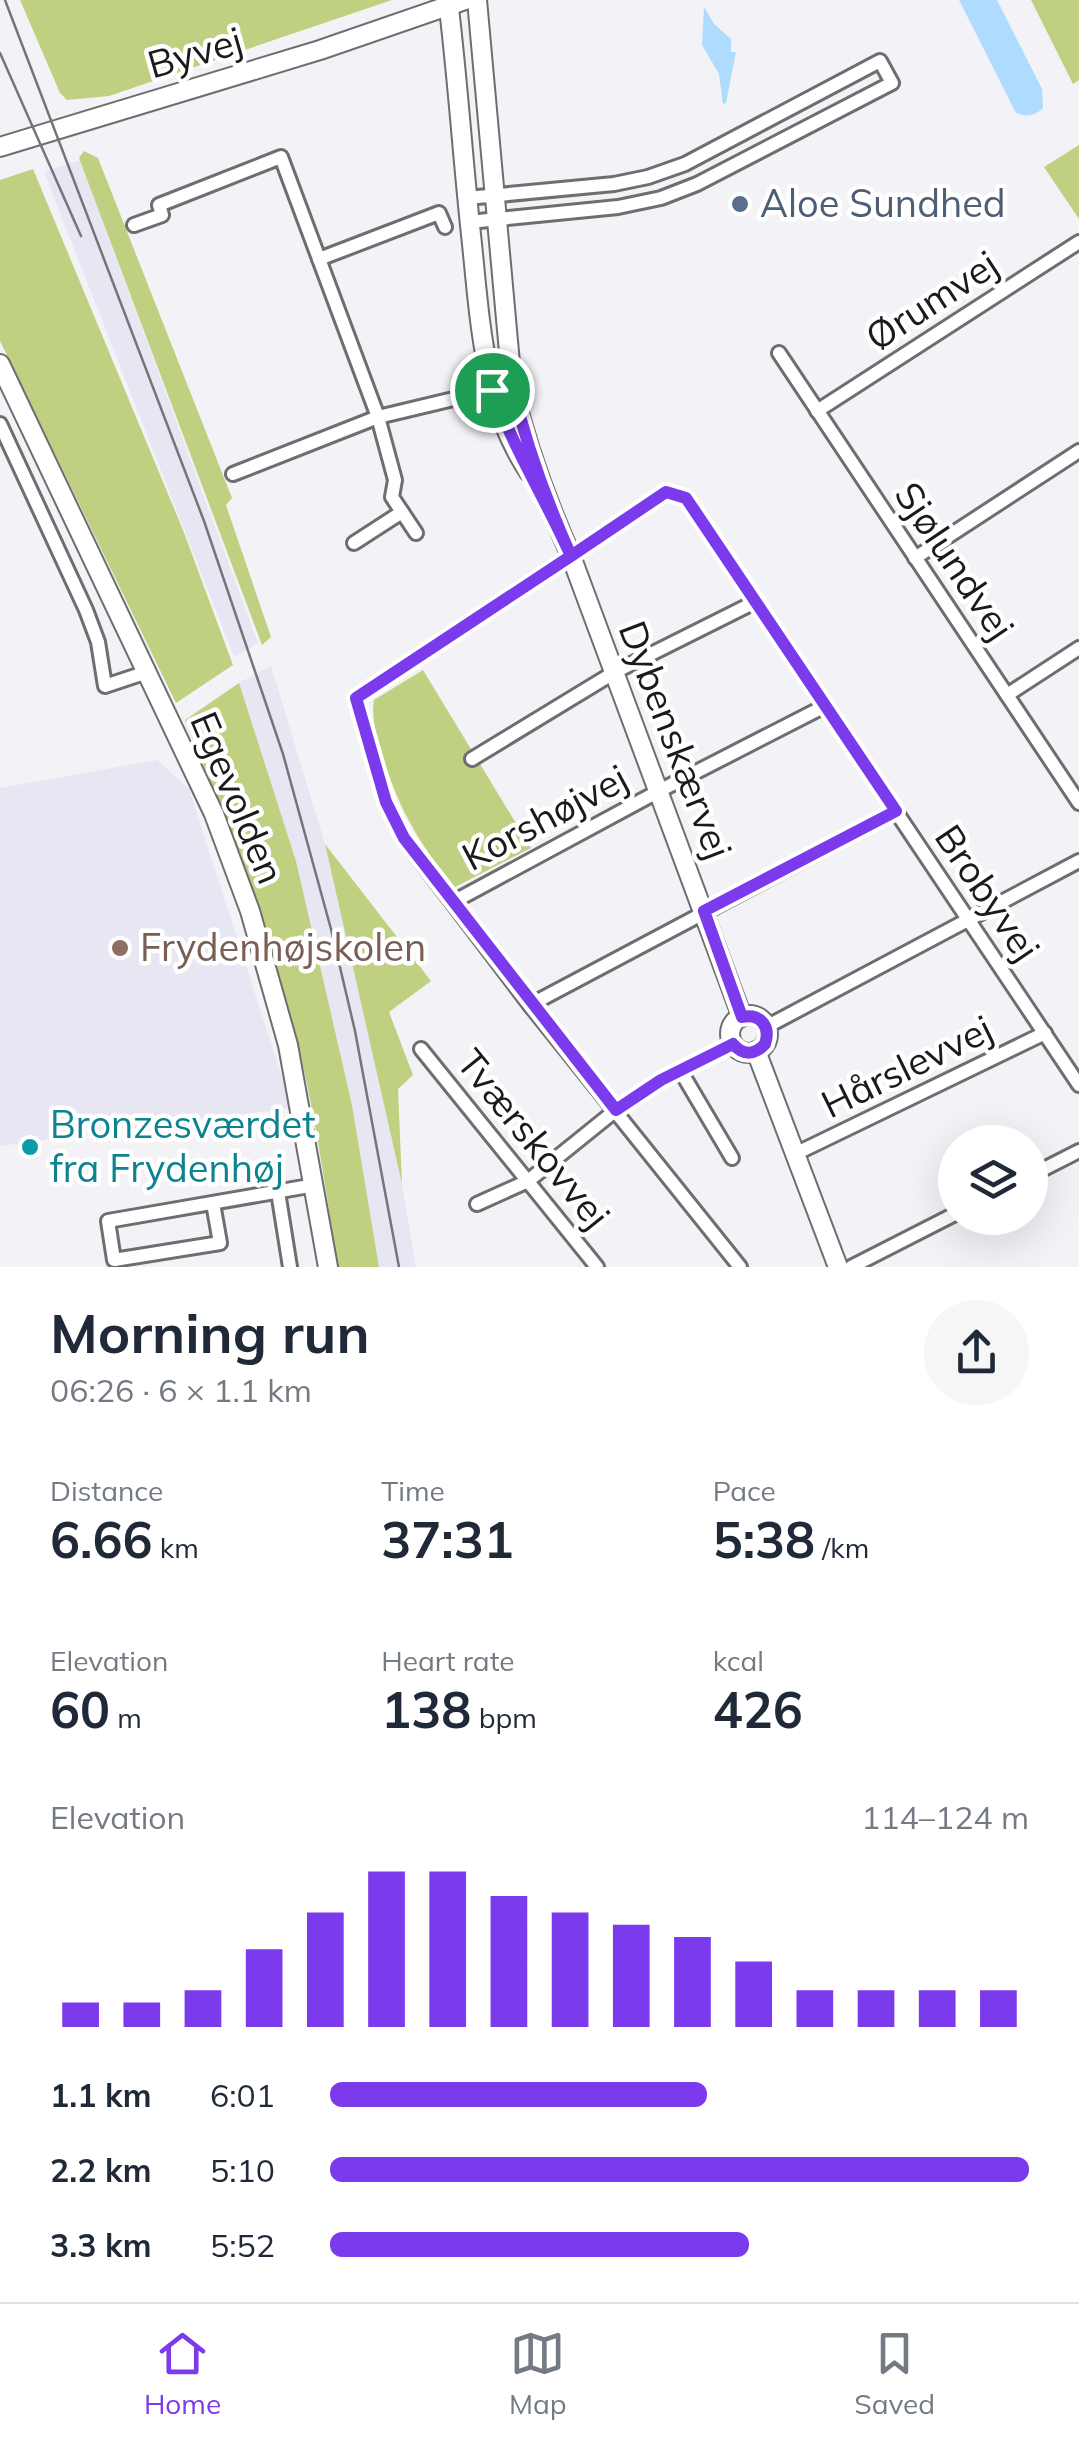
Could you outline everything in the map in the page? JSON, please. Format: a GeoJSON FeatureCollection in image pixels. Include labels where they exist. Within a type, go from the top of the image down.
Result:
{"type":"FeatureCollection","features":[{"type":"Feature","properties":{"kind":"street","name":"Dybenskærvej"},"geometry":{"type":"LineString","coordinates":[[477,0],[512,385],[541,489],[571,556],[742,1017]]}},
{"type":"Feature","properties":{"kind":"street","name":"Dybenskærvej"},"geometry":{"type":"LineString","coordinates":[[454,2],[481,335],[492,390],[518,454],[541,489]]}},
{"type":"Feature","properties":{"kind":"street","name":"Byvej"},"geometry":{"type":"LineString","coordinates":[[0,147],[320,50],[454,2]]}},
{"type":"Feature","properties":{"kind":"street"},"geometry":{"type":"LineString","coordinates":[[467,198],[614,184],[685,164],[880,61],[892,83],[697,184],[661,198],[469,222]]}},
{"type":"Feature","properties":{"kind":"street"},"geometry":{"type":"LineString","coordinates":[[134,226],[162,215],[159,205],[281,158],[378,418],[395,480],[392,497],[416,532]]}},
{"type":"Feature","properties":{"kind":"street"},"geometry":{"type":"LineString","coordinates":[[319,259],[440,212],[445,228]]}},
{"type":"Feature","properties":{"kind":"street","name":"Ørumvej"},"geometry":{"type":"LineString","coordinates":[[817,411],[1079,242]]}},
{"type":"Feature","properties":{"kind":"street","name":"Sjølundvej"},"geometry":{"type":"LineString","coordinates":[[779,352],[1079,803]]}},
{"type":"Feature","properties":{"kind":"street","name":"Egevolden"},"geometry":{"type":"LineString","coordinates":[[0,364],[214,814],[250,911],[288,1044],[328,1267]]}},
{"type":"Feature","properties":{"kind":"street"},"geometry":{"type":"LineString","coordinates":[[233,474],[378,418],[512,385]]}},
{"type":"Feature","properties":{"kind":"street"},"geometry":{"type":"LineString","coordinates":[[0,424],[86,610],[98,642],[105,686],[146,672]]}},
{"type":"Feature","properties":{"kind":"street"},"geometry":{"type":"LineString","coordinates":[[915,558],[1079,451]]}},
{"type":"Feature","properties":{"kind":"street","name":"Brobyvej"},"geometry":{"type":"LineString","coordinates":[[571,556],[666,492],[686,498],[1079,1084]]}},
{"type":"Feature","properties":{"kind":"street"},"geometry":{"type":"LineString","coordinates":[[354,543],[402,512]]}},
{"type":"Feature","properties":{"kind":"street"},"geometry":{"type":"LineString","coordinates":[[571,556],[356,698],[386,802],[404,838],[530,1005],[740,1267]]}},
{"type":"Feature","properties":{"kind":"street"},"geometry":{"type":"LineString","coordinates":[[472,760],[614,672],[756,602]]}},
{"type":"Feature","properties":{"kind":"street"},"geometry":{"type":"LineString","coordinates":[[1008,696],[1079,648]]}},
{"type":"Feature","properties":{"kind":"street","name":"Korshøjvej"},"geometry":{"type":"LineString","coordinates":[[453,902],[659,790],[826,706]]}},
{"type":"Feature","properties":{"kind":"street"},"geometry":{"type":"LineString","coordinates":[[530,1005],[896,811]]}},
{"type":"Feature","properties":{"kind":"street"},"geometry":{"type":"LineString","coordinates":[[766,1027],[1079,861]]}},
{"type":"Feature","properties":{"kind":"street"},"geometry":{"type":"LineString","coordinates":[[742,1017],[756,1017],[766,1027],[765,1044],[756,1051],[744,1052],[733,1044],[730,1030],[742,1017]]}},
{"type":"Feature","properties":{"kind":"street","name":"Hårslevvej"},"geometry":{"type":"LineString","coordinates":[[796,1154],[1045,1033]]}},
{"type":"Feature","properties":{"kind":"street"},"geometry":{"type":"LineString","coordinates":[[476,1204],[528,1181],[616,1110],[680,1070],[733,1044]]}},
{"type":"Feature","properties":{"kind":"street","name":"Tværskovvej"},"geometry":{"type":"LineString","coordinates":[[422,1050],[597,1267]]}},
{"type":"Feature","properties":{"kind":"street"},"geometry":{"type":"LineString","coordinates":[[756,1051],[838,1267]]}},
{"type":"Feature","properties":{"kind":"street"},"geometry":{"type":"LineString","coordinates":[[680,1070],[732,1158]]}},
{"type":"Feature","properties":{"kind":"street"},"geometry":{"type":"LineString","coordinates":[[1048,1167],[1079,1151]]}},
{"type":"Feature","properties":{"kind":"street"},"geometry":{"type":"LineString","coordinates":[[213,1204],[220,1242],[114,1260],[108,1221],[315,1185]]}},
{"type":"Feature","properties":{"kind":"street"},"geometry":{"type":"LineString","coordinates":[[278,1192],[290,1267]]}},
{"type":"Feature","properties":{"kind":"street"},"geometry":{"type":"LineString","coordinates":[[850,1267],[938,1223]]}},
{"type":"Feature","properties":{"kind":"shaded area"},"geometry":{"type":"Polygon","coordinates":[[[80,160],[258,643],[234,657],[44,172],[80,160]]]}},
{"type":"Feature","properties":{"kind":"shaded area"},"geometry":{"type":"Polygon","coordinates":[[[271,666],[325,844],[402,1184],[416,1267],[379,1267],[352,1105],[296,861],[239,683],[271,666]]]}},
{"type":"Feature","properties":{"kind":"shaded area","name":"Frydenhøjskolen"},"geometry":{"type":"Polygon","coordinates":[[[157,760],[189,789],[292,1108],[0,1146],[0,788],[157,760]]]}},
{"type":"Feature","properties":{"kind":"green space"},"geometry":{"type":"Polygon","coordinates":[[[20,0],[392,0],[109,96],[67,100],[60,93],[20,0]]]}},
{"type":"Feature","properties":{"kind":"green space"},"geometry":{"type":"Polygon","coordinates":[[[1031,0],[1079,0],[1079,80],[1073,84],[1031,0]]]}},
{"type":"Feature","properties":{"kind":"green space"},"geometry":{"type":"Polygon","coordinates":[[[1079,145],[1079,219],[1044,167],[1079,145]]]}},
{"type":"Feature","properties":{"kind":"green space"},"geometry":{"type":"Polygon","coordinates":[[[84,151],[98,158],[232,498],[226,505],[271,637],[262,645],[79,158],[84,151]]]}},
{"type":"Feature","properties":{"kind":"green space"},"geometry":{"type":"Polygon","coordinates":[[[33,169],[183,530],[233,665],[176,703],[0,341],[0,180],[33,169]]]}},
{"type":"Feature","properties":{"kind":"green space"},"geometry":{"type":"Polygon","coordinates":[[[423,670],[531,848],[453,888],[403,809],[374,721],[374,700],[423,670]]]}},
{"type":"Feature","properties":{"kind":"green space"},"geometry":{"type":"Polygon","coordinates":[[[239,683],[296,861],[352,1105],[379,1267],[338,1267],[311,1106],[289,1010],[241,864],[185,720],[239,683]]]}},
{"type":"Feature","properties":{"kind":"green space"},"geometry":{"type":"Polygon","coordinates":[[[325,844],[431,981],[389,1012],[413,1075],[398,1089],[402,1184],[325,844]]]}},
{"type":"Feature","properties":{"kind":"water"},"geometry":{"type":"Polygon","coordinates":[[[959,0],[997,0],[1042,89],[1040,111],[1030,115],[1016,113],[959,0]]]}},
{"type":"Feature","properties":{"kind":"water"},"geometry":{"type":"Polygon","coordinates":[[[704,7],[714,24],[731,39],[731,52],[736,52],[723,104],[719,74],[702,45],[704,7]]]}},
{"type":"Feature","properties":{"kind":"tram line"},"geometry":{"type":"LineString","coordinates":[[5,0],[204,521],[283,754],[355,1031],[399,1267]]}},
{"type":"Feature","properties":{"kind":"tram line"},"geometry":{"type":"LineString","coordinates":[[0,53],[81,236]]}},
{"type":"Feature","properties":{"kind":"place","name":"Aloe Sundhed"},"geometry":{"type":"Point","coordinates":[740,204]}},
{"type":"Feature","properties":{"kind":"place","name":"Frydenhøjskolen"},"geometry":{"type":"Point","coordinates":[120,948]}},
{"type":"Feature","properties":{"kind":"place","name":"Bronzesværdet fra Frydenhøj"},"geometry":{"type":"Point","coordinates":[30,1147]}},
{"type":"Feature","properties":{"kind":"route"},"geometry":{"type":"LineString","coordinates":[[492,390],[512,385],[541,489],[550,508],[571,556],[666,492],[686,498],[896,811],[704,911],[742,1017],[756,1017],[764,1023],[768,1032],[765,1044],[752,1053],[733,1044],[661,1080],[616,1110],[530,1005],[404,838],[386,802],[356,698],[571,556],[541,489],[518,454],[492,390]]}}]}
